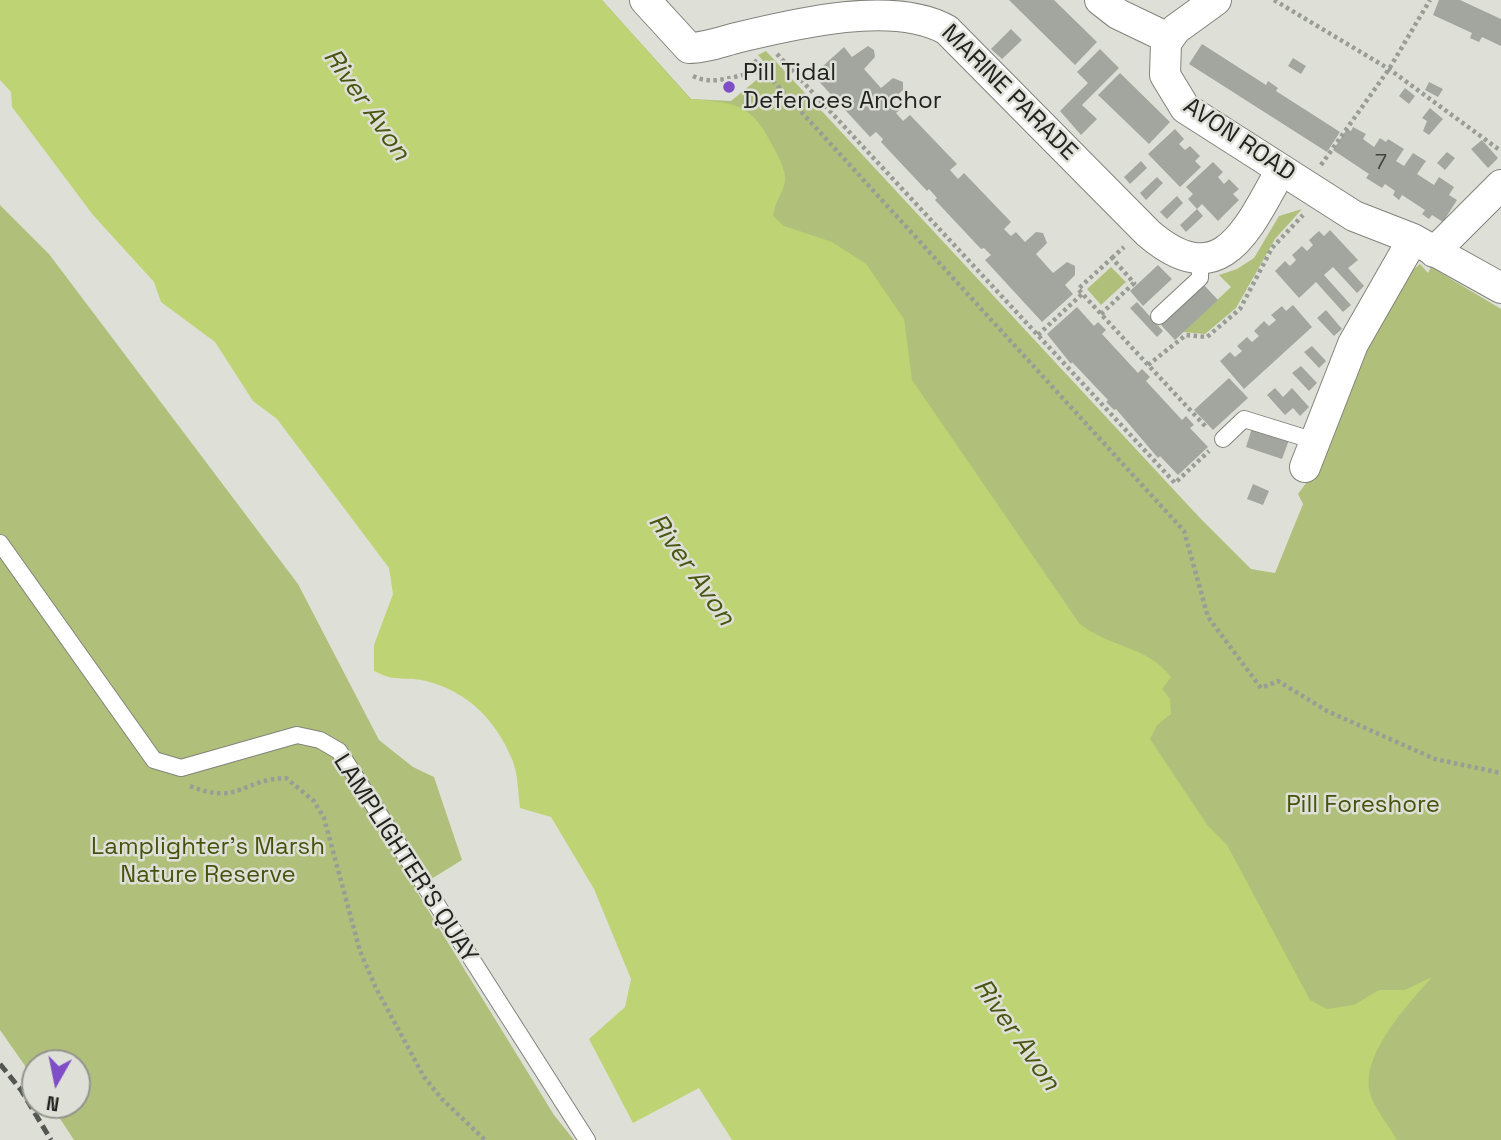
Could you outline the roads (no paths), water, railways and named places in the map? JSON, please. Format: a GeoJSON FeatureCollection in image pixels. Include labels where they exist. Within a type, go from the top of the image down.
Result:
{"type":"FeatureCollection","features":[{"type":"Feature","properties":{"kind":"street","name":"MARINE PARADE"},"geometry":{"type":"LineString","coordinates":[[645,0],[689,48],[875,6],[908,9],[929,17],[947,30],[1148,233],[1170,248],[1200,257]]}},
{"type":"Feature","properties":{"kind":"street"},"geometry":{"type":"LineString","coordinates":[[1100,0],[1118,14],[1168,38],[1216,0]]}},
{"type":"Feature","properties":{"kind":"street","name":"AVON ROAD"},"geometry":{"type":"LineString","coordinates":[[1168,38],[1164,59],[1165,75],[1180,102],[1354,216],[1424,246],[1501,288]]}},
{"type":"Feature","properties":{"kind":"street"},"geometry":{"type":"LineString","coordinates":[[1200,257],[1219,255],[1235,246],[1303,184]]}},
{"type":"Feature","properties":{"kind":"street"},"geometry":{"type":"LineString","coordinates":[[1310,454],[1361,327],[1424,246],[1501,185]]}},
{"type":"Feature","properties":{"kind":"lane"},"geometry":{"type":"LineString","coordinates":[[1159,316],[1200,278],[1200,257]]}},
{"type":"Feature","properties":{"kind":"lane"},"geometry":{"type":"LineString","coordinates":[[1215,440],[1244,419],[1310,454]]}},
{"type":"Feature","properties":{"kind":"lane","name":"LAMPLIGHTER'S QUAY"},"geometry":{"type":"LineString","coordinates":[[0,543],[154,760],[181,768],[297,735],[320,740],[339,751],[587,1140]]}},
{"type":"Feature","properties":{"kind":"water","name":"River Avon"},"geometry":{"type":"Polygon","coordinates":[[[0,0],[602,0],[690,99],[721,102],[751,115],[767,135],[784,173],[784,185],[773,216],[784,226],[832,242],[866,264],[904,319],[912,380],[1079,623],[1102,637],[1151,659],[1171,677],[1162,689],[1170,699],[1171,714],[1157,725],[1150,739],[1208,826],[1227,845],[1310,1000],[1327,1009],[1354,1005],[1379,990],[1405,990],[1432,977],[1389,1030],[1372,1062],[1370,1093],[1397,1140],[732,1140],[699,1088],[633,1123],[589,1039],[625,1007],[631,979],[594,889],[551,817],[520,808],[512,759],[497,731],[478,709],[455,692],[441,686],[418,679],[390,677],[374,671],[374,645],[393,594],[389,568],[277,419],[253,401],[215,342],[161,302],[154,282],[93,215],[12,107],[11,92],[0,80],[0,0]]]}},
{"type":"Feature","properties":{"kind":"railway"},"geometry":{"type":"LineString","coordinates":[[0,1064],[21,1090],[51,1140]]}},
{"type":"Feature","properties":{"kind":"place","name":"Pill Tidal Defences Anchor"},"geometry":{"type":"Point","coordinates":[729,87]}},
{"type":"Feature","properties":{"kind":"park label","name":"Pill Foreshore"},"geometry":{"type":"Point","coordinates":[1363,805]}},
{"type":"Feature","properties":{"kind":"park label","name":"Lamplighter's Marsh Nature Reserve"},"geometry":{"type":"Point","coordinates":[208,861]}}]}
